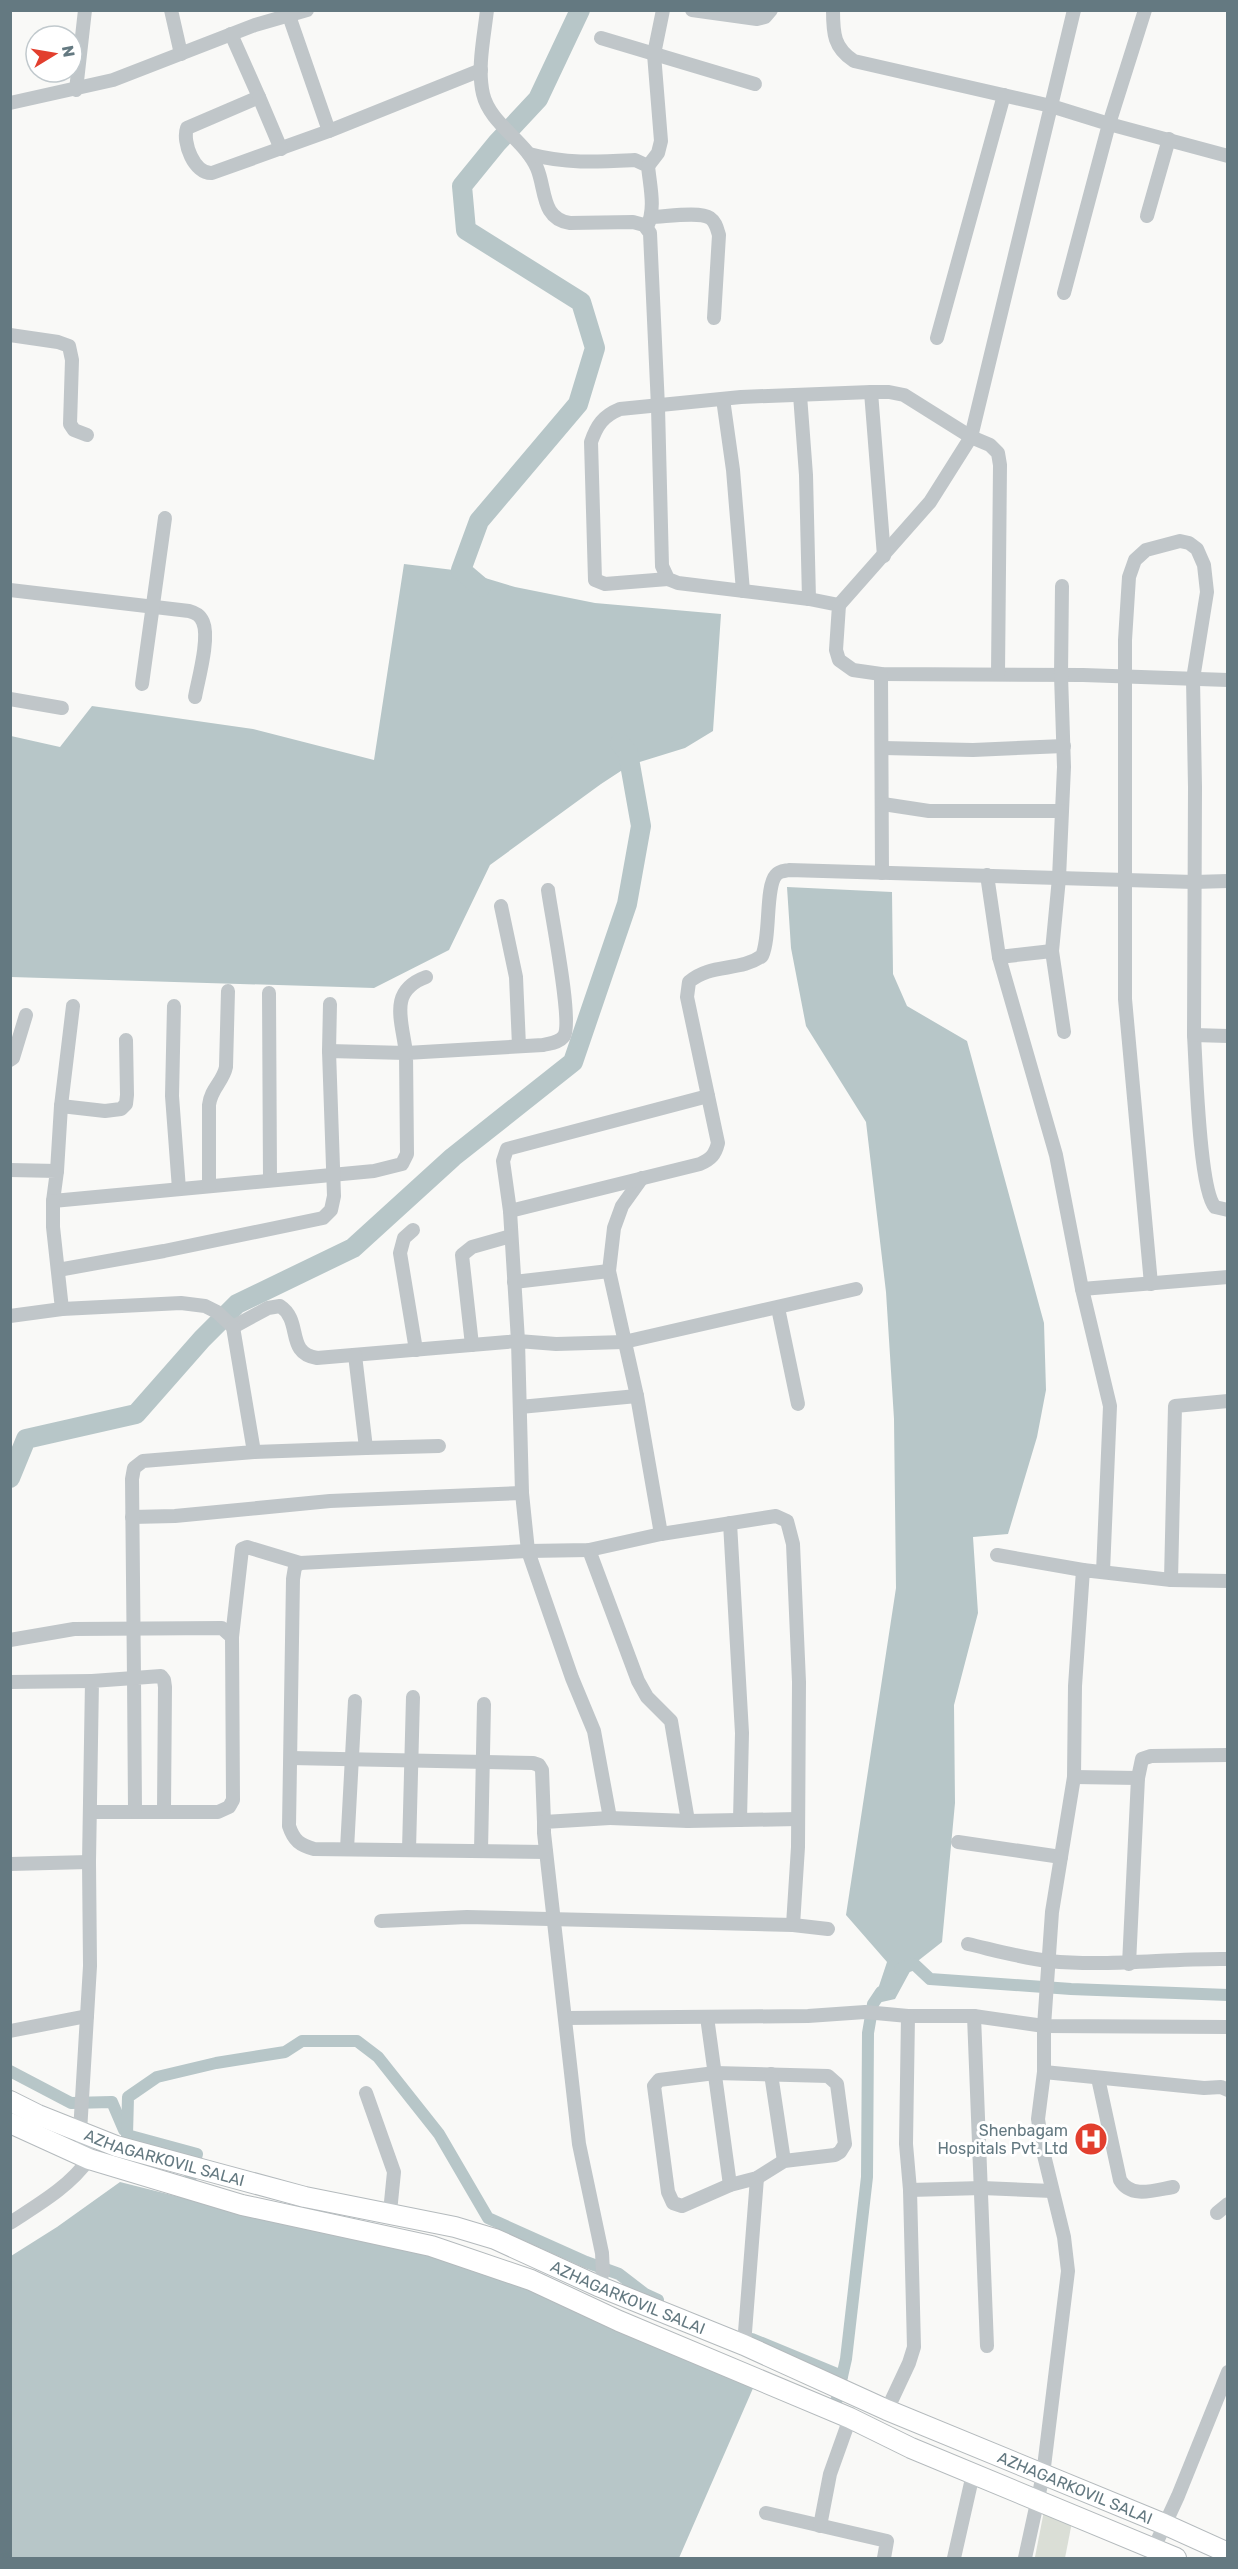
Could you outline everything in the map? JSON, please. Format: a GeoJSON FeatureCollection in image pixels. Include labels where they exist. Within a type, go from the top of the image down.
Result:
{"type":"FeatureCollection","features":[{"type":"Feature","properties":{"kind":"main road","name":"AZHAGARKOVIL SALAI"},"geometry":{"type":"LineString","coordinates":[[10,2100],[38,2115],[81,2123],[116,2146],[305,2197],[390,2212],[495,2239],[600,2279],[744,2339],[887,2410],[1164,2524],[1227,2553]]}},
{"type":"Feature","properties":{"kind":"main road","name":"AZHAGARKOVIL SALAI"},"geometry":{"type":"LineString","coordinates":[[10,2123],[89,2159],[188,2189],[242,2205],[431,2246],[520,2276],[839,2414],[911,2448],[1176,2559]]}},
{"type":"Feature","properties":{"kind":"street"},"geometry":{"type":"LineString","coordinates":[[76,90],[85,10]]}},
{"type":"Feature","properties":{"kind":"street"},"geometry":{"type":"LineString","coordinates":[[171,10],[181,54]]}},
{"type":"Feature","properties":{"kind":"street"},"geometry":{"type":"LineString","coordinates":[[10,103],[113,80],[231,34],[287,14],[307,10]]}},
{"type":"Feature","properties":{"kind":"street"},"geometry":{"type":"LineString","coordinates":[[487,10],[481,70],[482,92],[486,105],[529,154],[537,168],[544,200],[555,218],[570,223],[649,222],[699,214],[709,216],[715,223],[719,235],[714,318]]}},
{"type":"Feature","properties":{"kind":"street"},"geometry":{"type":"LineString","coordinates":[[663,10],[654,54],[661,141],[657,153],[648,166],[662,566],[668,579]]}},
{"type":"Feature","properties":{"kind":"street"},"geometry":{"type":"LineString","coordinates":[[692,10],[757,19],[765,17],[771,10]]}},
{"type":"Feature","properties":{"kind":"street"},"geometry":{"type":"LineString","coordinates":[[833,10],[835,40],[842,53],[854,61],[1051,106],[1227,156]]}},
{"type":"Feature","properties":{"kind":"street"},"geometry":{"type":"LineString","coordinates":[[1074,10],[971,437],[930,502],[839,605],[836,650],[839,660],[853,670],[881,674],[1124,676],[1227,680]]}},
{"type":"Feature","properties":{"kind":"street"},"geometry":{"type":"LineString","coordinates":[[1064,293],[1109,124],[1144,10]]}},
{"type":"Feature","properties":{"kind":"street"},"geometry":{"type":"LineString","coordinates":[[287,14],[329,131]]}},
{"type":"Feature","properties":{"kind":"street"},"geometry":{"type":"LineString","coordinates":[[231,34],[281,149]]}},
{"type":"Feature","properties":{"kind":"street"},"geometry":{"type":"LineString","coordinates":[[601,38],[755,84]]}},
{"type":"Feature","properties":{"kind":"street"},"geometry":{"type":"LineString","coordinates":[[260,97],[191,125],[186,131],[185,141],[198,168],[206,173],[281,149],[481,70]]}},
{"type":"Feature","properties":{"kind":"street"},"geometry":{"type":"LineString","coordinates":[[938,338],[1004,95]]}},
{"type":"Feature","properties":{"kind":"street"},"geometry":{"type":"LineString","coordinates":[[1147,216],[1169,139]]}},
{"type":"Feature","properties":{"kind":"street"},"geometry":{"type":"LineString","coordinates":[[529,154],[556,162],[635,160],[648,166]]}},
{"type":"Feature","properties":{"kind":"street"},"geometry":{"type":"LineString","coordinates":[[10,335],[58,342],[69,346],[72,360],[70,424],[74,430],[87,435]]}},
{"type":"Feature","properties":{"kind":"street"},"geometry":{"type":"LineString","coordinates":[[871,392],[884,556]]}},
{"type":"Feature","properties":{"kind":"street"},"geometry":{"type":"LineString","coordinates":[[839,605],[809,599],[678,583],[668,579],[605,584],[595,580],[591,442],[598,423],[610,413],[620,409],[723,399],[889,392],[904,395],[971,437],[990,445],[998,453],[1000,465],[998,674]]}},
{"type":"Feature","properties":{"kind":"street"},"geometry":{"type":"LineString","coordinates":[[800,395],[806,475],[809,599]]}},
{"type":"Feature","properties":{"kind":"street"},"geometry":{"type":"LineString","coordinates":[[723,399],[733,470],[743,591]]}},
{"type":"Feature","properties":{"kind":"street"},"geometry":{"type":"LineString","coordinates":[[142,684],[165,518]]}},
{"type":"Feature","properties":{"kind":"street"},"geometry":{"type":"LineString","coordinates":[[1151,1284],[1125,999],[1123,938],[1126,879],[1124,676],[1129,577],[1135,560],[1146,550],[1180,541],[1189,543],[1197,549],[1204,566],[1207,592],[1193,679],[1194,1035],[1199,1129],[1208,1196],[1215,1207],[1227,1210]]}},
{"type":"Feature","properties":{"kind":"street"},"geometry":{"type":"LineString","coordinates":[[1062,586],[1061,675],[1064,746],[1059,878],[1052,951],[1064,1032]]}},
{"type":"Feature","properties":{"kind":"street"},"geometry":{"type":"LineString","coordinates":[[10,590],[153,606],[198,614],[203,621],[205,639],[195,697]]}},
{"type":"Feature","properties":{"kind":"street"},"geometry":{"type":"LineString","coordinates":[[881,674],[882,873]]}},
{"type":"Feature","properties":{"kind":"street"},"geometry":{"type":"LineString","coordinates":[[10,699],[62,708]]}},
{"type":"Feature","properties":{"kind":"street"},"geometry":{"type":"LineString","coordinates":[[883,747],[973,750],[1064,746]]}},
{"type":"Feature","properties":{"kind":"street"},"geometry":{"type":"LineString","coordinates":[[883,804],[930,811],[1061,811]]}},
{"type":"Feature","properties":{"kind":"street"},"geometry":{"type":"LineString","coordinates":[[510,1211],[700,1164],[716,1153],[718,1143],[687,997],[689,982],[713,968],[751,962],[762,956],[768,934],[771,888],[774,877],[779,872],[789,870],[1194,882],[1227,881]]}},
{"type":"Feature","properties":{"kind":"street"},"geometry":{"type":"LineString","coordinates":[[987,875],[999,957],[1056,1155],[1082,1289],[1110,1406],[1103,1572]]}},
{"type":"Feature","properties":{"kind":"street"},"geometry":{"type":"LineString","coordinates":[[329,1052],[406,1053],[519,1046],[556,1042],[564,1037],[567,1026],[548,890]]}},
{"type":"Feature","properties":{"kind":"street"},"geometry":{"type":"LineString","coordinates":[[501,906],[516,976],[519,1046]]}},
{"type":"Feature","properties":{"kind":"street"},"geometry":{"type":"LineString","coordinates":[[999,957],[1052,951]]}},
{"type":"Feature","properties":{"kind":"street"},"geometry":{"type":"LineString","coordinates":[[53,1201],[388,1169],[402,1164],[407,1154],[406,1053],[401,1007],[402,994],[407,987],[426,977]]}},
{"type":"Feature","properties":{"kind":"street"},"geometry":{"type":"LineString","coordinates":[[209,1186],[208,1105],[210,1094],[224,1075],[226,1067],[228,991]]}},
{"type":"Feature","properties":{"kind":"street"},"geometry":{"type":"LineString","coordinates":[[269,993],[270,1180]]}},
{"type":"Feature","properties":{"kind":"street"},"geometry":{"type":"LineString","coordinates":[[58,1270],[176,1249],[323,1218],[331,1210],[334,1196],[329,1052],[330,1004]]}},
{"type":"Feature","properties":{"kind":"street"},"geometry":{"type":"LineString","coordinates":[[62,1309],[53,1227],[53,1201],[73,1006]]}},
{"type":"Feature","properties":{"kind":"street"},"geometry":{"type":"LineString","coordinates":[[174,1006],[172,1096],[179,1189]]}},
{"type":"Feature","properties":{"kind":"street"},"geometry":{"type":"LineString","coordinates":[[10,1060],[14,1058],[26,1015]]}},
{"type":"Feature","properties":{"kind":"street"},"geometry":{"type":"LineString","coordinates":[[1194,1035],[1227,1036]]}},
{"type":"Feature","properties":{"kind":"street"},"geometry":{"type":"LineString","coordinates":[[61,1106],[105,1111],[121,1109],[126,1104],[126,1040]]}},
{"type":"Feature","properties":{"kind":"street"},"geometry":{"type":"LineString","coordinates":[[610,1818],[594,1731],[572,1678],[528,1551],[522,1493],[518,1341],[510,1211],[503,1161],[507,1149],[708,1096]]}},
{"type":"Feature","properties":{"kind":"street"},"geometry":{"type":"LineString","coordinates":[[10,1170],[57,1171]]}},
{"type":"Feature","properties":{"kind":"street"},"geometry":{"type":"LineString","coordinates":[[642,1178],[622,1206],[614,1228],[609,1271],[637,1396],[661,1534]]}},
{"type":"Feature","properties":{"kind":"street"},"geometry":{"type":"LineString","coordinates":[[413,1230],[404,1238],[400,1253],[416,1350]]}},
{"type":"Feature","properties":{"kind":"street"},"geometry":{"type":"LineString","coordinates":[[472,1345],[462,1255],[472,1247],[511,1236]]}},
{"type":"Feature","properties":{"kind":"street"},"geometry":{"type":"LineString","coordinates":[[514,1282],[609,1271]]}},
{"type":"Feature","properties":{"kind":"street"},"geometry":{"type":"LineString","coordinates":[[1082,1289],[1227,1276]]}},
{"type":"Feature","properties":{"kind":"street"},"geometry":{"type":"LineString","coordinates":[[231,1325],[268,1308],[280,1306],[287,1311],[299,1349],[306,1356],[317,1358],[518,1341],[624,1342],[856,1289]]}},
{"type":"Feature","properties":{"kind":"street"},"geometry":{"type":"LineString","coordinates":[[10,1316],[62,1309],[182,1303],[205,1306],[217,1312],[231,1325],[254,1452]]}},
{"type":"Feature","properties":{"kind":"street"},"geometry":{"type":"LineString","coordinates":[[778,1308],[798,1404]]}},
{"type":"Feature","properties":{"kind":"street"},"geometry":{"type":"LineString","coordinates":[[355,1355],[366,1448]]}},
{"type":"Feature","properties":{"kind":"street"},"geometry":{"type":"LineString","coordinates":[[520,1407],[637,1396]]}},
{"type":"Feature","properties":{"kind":"street"},"geometry":{"type":"LineString","coordinates":[[1171,1580],[1175,1406],[1227,1401]]}},
{"type":"Feature","properties":{"kind":"street"},"geometry":{"type":"LineString","coordinates":[[135,1811],[132,1479],[134,1468],[138,1463],[254,1452],[439,1446]]}},
{"type":"Feature","properties":{"kind":"street"},"geometry":{"type":"LineString","coordinates":[[132,1517],[175,1516],[330,1501],[522,1493]]}},
{"type":"Feature","properties":{"kind":"street"},"geometry":{"type":"LineString","coordinates":[[91,1812],[165,1810],[218,1812],[229,1807],[233,1800],[232,1637],[242,1549],[247,1547],[300,1563],[589,1550],[661,1534],[776,1516],[787,1521],[791,1532],[799,1682],[798,1819],[793,1925]]}},
{"type":"Feature","properties":{"kind":"street"},"geometry":{"type":"LineString","coordinates":[[730,1523],[742,1733],[740,1820]]}},
{"type":"Feature","properties":{"kind":"street"},"geometry":{"type":"LineString","coordinates":[[589,1550],[638,1681],[647,1697],[671,1720],[688,1821]]}},
{"type":"Feature","properties":{"kind":"street"},"geometry":{"type":"LineString","coordinates":[[996,1555],[1083,1570],[1171,1580],[1227,1581]]}},
{"type":"Feature","properties":{"kind":"street"},"geometry":{"type":"LineString","coordinates":[[300,1563],[295,1567],[293,1579],[289,1826],[292,1837],[302,1846],[315,1849],[546,1852]]}},
{"type":"Feature","properties":{"kind":"street"},"geometry":{"type":"LineString","coordinates":[[1025,2559],[1043,2475],[1068,2271],[1065,2237],[1052,2191],[1038,2119],[1044,2072],[1046,1985],[1052,1912],[1074,1777],[1076,1686],[1083,1570]]}},
{"type":"Feature","properties":{"kind":"street"},"geometry":{"type":"LineString","coordinates":[[10,1640],[74,1629],[222,1628],[232,1637]]}},
{"type":"Feature","properties":{"kind":"street"},"geometry":{"type":"LineString","coordinates":[[10,1682],[93,1682],[161,1676],[164,1680],[165,1810]]}},
{"type":"Feature","properties":{"kind":"street"},"geometry":{"type":"LineString","coordinates":[[11,2221],[57,2193],[89,2159],[81,2123],[90,1966],[89,1862],[93,1682]]}},
{"type":"Feature","properties":{"kind":"street"},"geometry":{"type":"LineString","coordinates":[[409,1850],[413,1697]]}},
{"type":"Feature","properties":{"kind":"street"},"geometry":{"type":"LineString","coordinates":[[347,1849],[355,1701]]}},
{"type":"Feature","properties":{"kind":"street"},"geometry":{"type":"LineString","coordinates":[[480,1851],[484,1704]]}},
{"type":"Feature","properties":{"kind":"street"},"geometry":{"type":"LineString","coordinates":[[1129,1964],[1138,1778],[1142,1759],[1146,1757],[1227,1755]]}},
{"type":"Feature","properties":{"kind":"street"},"geometry":{"type":"LineString","coordinates":[[291,1758],[533,1763],[539,1765],[543,1777],[546,1852],[579,2144],[602,2253],[600,2279]]}},
{"type":"Feature","properties":{"kind":"street"},"geometry":{"type":"LineString","coordinates":[[1074,1777],[1138,1778]]}},
{"type":"Feature","properties":{"kind":"street"},"geometry":{"type":"LineString","coordinates":[[544,1822],[610,1818],[688,1821],[798,1819]]}},
{"type":"Feature","properties":{"kind":"street"},"geometry":{"type":"LineString","coordinates":[[958,1842],[1061,1857]]}},
{"type":"Feature","properties":{"kind":"street"},"geometry":{"type":"LineString","coordinates":[[10,1863],[89,1862]]}},
{"type":"Feature","properties":{"kind":"street"},"geometry":{"type":"LineString","coordinates":[[381,1921],[467,1917],[793,1925],[828,1929]]}},
{"type":"Feature","properties":{"kind":"street"},"geometry":{"type":"LineString","coordinates":[[968,1944],[1048,1961],[1129,1964],[1177,1958],[1227,1959]]}},
{"type":"Feature","properties":{"kind":"street"},"geometry":{"type":"LineString","coordinates":[[566,2018],[808,2016],[865,2012],[908,2016],[974,2016],[1044,2026],[1227,2027]]}},
{"type":"Feature","properties":{"kind":"street"},"geometry":{"type":"LineString","coordinates":[[10,2031],[87,2016]]}},
{"type":"Feature","properties":{"kind":"street"},"geometry":{"type":"LineString","coordinates":[[887,2410],[914,2347],[910,2190],[906,2144],[908,2016]]}},
{"type":"Feature","properties":{"kind":"street"},"geometry":{"type":"LineString","coordinates":[[974,2016],[987,2346]]}},
{"type":"Feature","properties":{"kind":"street"},"geometry":{"type":"LineString","coordinates":[[707,2017],[730,2185]]}},
{"type":"Feature","properties":{"kind":"street"},"geometry":{"type":"LineString","coordinates":[[1044,2072],[1204,2088],[1221,2087],[1227,2090]]}},
{"type":"Feature","properties":{"kind":"street"},"geometry":{"type":"LineString","coordinates":[[715,2073],[771,2074],[828,2076],[837,2084],[845,2144],[843,2148],[835,2155],[784,2161],[757,2178],[730,2185],[682,2206],[673,2203],[668,2192],[654,2093],[655,2082],[715,2073]]}},
{"type":"Feature","properties":{"kind":"street"},"geometry":{"type":"LineString","coordinates":[[771,2074],[784,2161]]}},
{"type":"Feature","properties":{"kind":"street"},"geometry":{"type":"LineString","coordinates":[[1098,2078],[1120,2180],[1124,2186],[1131,2191],[1141,2192],[1173,2187]]}},
{"type":"Feature","properties":{"kind":"street"},"geometry":{"type":"LineString","coordinates":[[366,2092],[394,2172],[390,2212]]}},
{"type":"Feature","properties":{"kind":"street"},"geometry":{"type":"LineString","coordinates":[[744,2339],[757,2178]]}},
{"type":"Feature","properties":{"kind":"street"},"geometry":{"type":"LineString","coordinates":[[910,2190],[982,2188],[1052,2191]]}},
{"type":"Feature","properties":{"kind":"street"},"geometry":{"type":"LineString","coordinates":[[1154,2548],[1178,2496],[1227,2372]]}},
{"type":"Feature","properties":{"kind":"street"},"geometry":{"type":"LineString","coordinates":[[820,2526],[839,2414]]}},
{"type":"Feature","properties":{"kind":"street"},"geometry":{"type":"LineString","coordinates":[[954,2559],[974,2474]]}},
{"type":"Feature","properties":{"kind":"street"},"geometry":{"type":"LineString","coordinates":[[766,2513],[887,2541],[884,2559]]}},
{"type":"Feature","properties":{"kind":"shaded area"},"geometry":{"type":"Polygon","coordinates":[[[404,564],[462,571],[515,587],[595,603],[721,614],[713,731],[685,748],[630,765],[490,865],[449,950],[374,988],[11,977],[11,736],[60,747],[92,706],[253,729],[374,760],[404,564]]]}},
{"type":"Feature","properties":{"kind":"shaded area"},"geometry":{"type":"Polygon","coordinates":[[[787,887],[892,892],[893,974],[907,1006],[967,1041],[1044,1323],[1046,1390],[1037,1437],[1008,1534],[973,1537],[978,1613],[954,1705],[955,1803],[942,1942],[914,1964],[895,1999],[873,2004],[887,1962],[846,1915],[896,1588],[894,1419],[886,1292],[866,1122],[806,1026],[791,948],[787,887]]]}},
{"type":"Feature","properties":{"kind":"shaded area"},"geometry":{"type":"Polygon","coordinates":[[[120,2182],[299,2227],[438,2256],[523,2284],[754,2386],[679,2558],[11,2558],[11,2256],[57,2227],[120,2182]]]}},
{"type":"Feature","properties":{"kind":"shaded area"},"geometry":{"type":"Polygon","coordinates":[[[1044,2511],[1073,2517],[1065,2558],[1035,2557],[1044,2511]]]}},
{"type":"Feature","properties":{"kind":"waterway"},"geometry":{"type":"LineString","coordinates":[[481,587],[461,570],[479,521],[578,404],[595,348],[581,302],[466,230],[462,186],[497,143],[538,99],[580,10]]}},
{"type":"Feature","properties":{"kind":"waterway"},"geometry":{"type":"LineString","coordinates":[[10,1478],[26,1439],[136,1414],[202,1339],[237,1304],[353,1248],[453,1157],[573,1062],[627,904],[641,826],[628,753],[620,743]]}},
{"type":"Feature","properties":{"kind":"waterway"},"geometry":{"type":"LineString","coordinates":[[900,1969],[914,1964],[930,1979],[1071,1989],[1228,1995]]}},
{"type":"Feature","properties":{"kind":"waterway"},"geometry":{"type":"LineString","coordinates":[[833,2416],[846,2359],[867,2177],[868,2033],[873,2004],[881,1992]]}},
{"type":"Feature","properties":{"kind":"waterway"},"geometry":{"type":"LineString","coordinates":[[186,2195],[197,2154],[127,2135],[128,2097],[157,2077],[216,2063],[285,2052],[302,2041],[357,2041],[378,2057],[439,2134],[488,2218],[586,2262],[619,2274],[645,2294],[658,2300]]}},
{"type":"Feature","properties":{"kind":"waterway"},"geometry":{"type":"LineString","coordinates":[[10,2071],[71,2103],[112,2102],[124,2130]]}},
{"type":"Feature","properties":{"kind":"waterway"},"geometry":{"type":"LineString","coordinates":[[752,2339],[842,2376]]}},
{"type":"Feature","properties":{"kind":"place","name":"Shenbagam Hospitals Pvt. Ltd"},"geometry":{"type":"Point","coordinates":[1091,2139]}}]}
